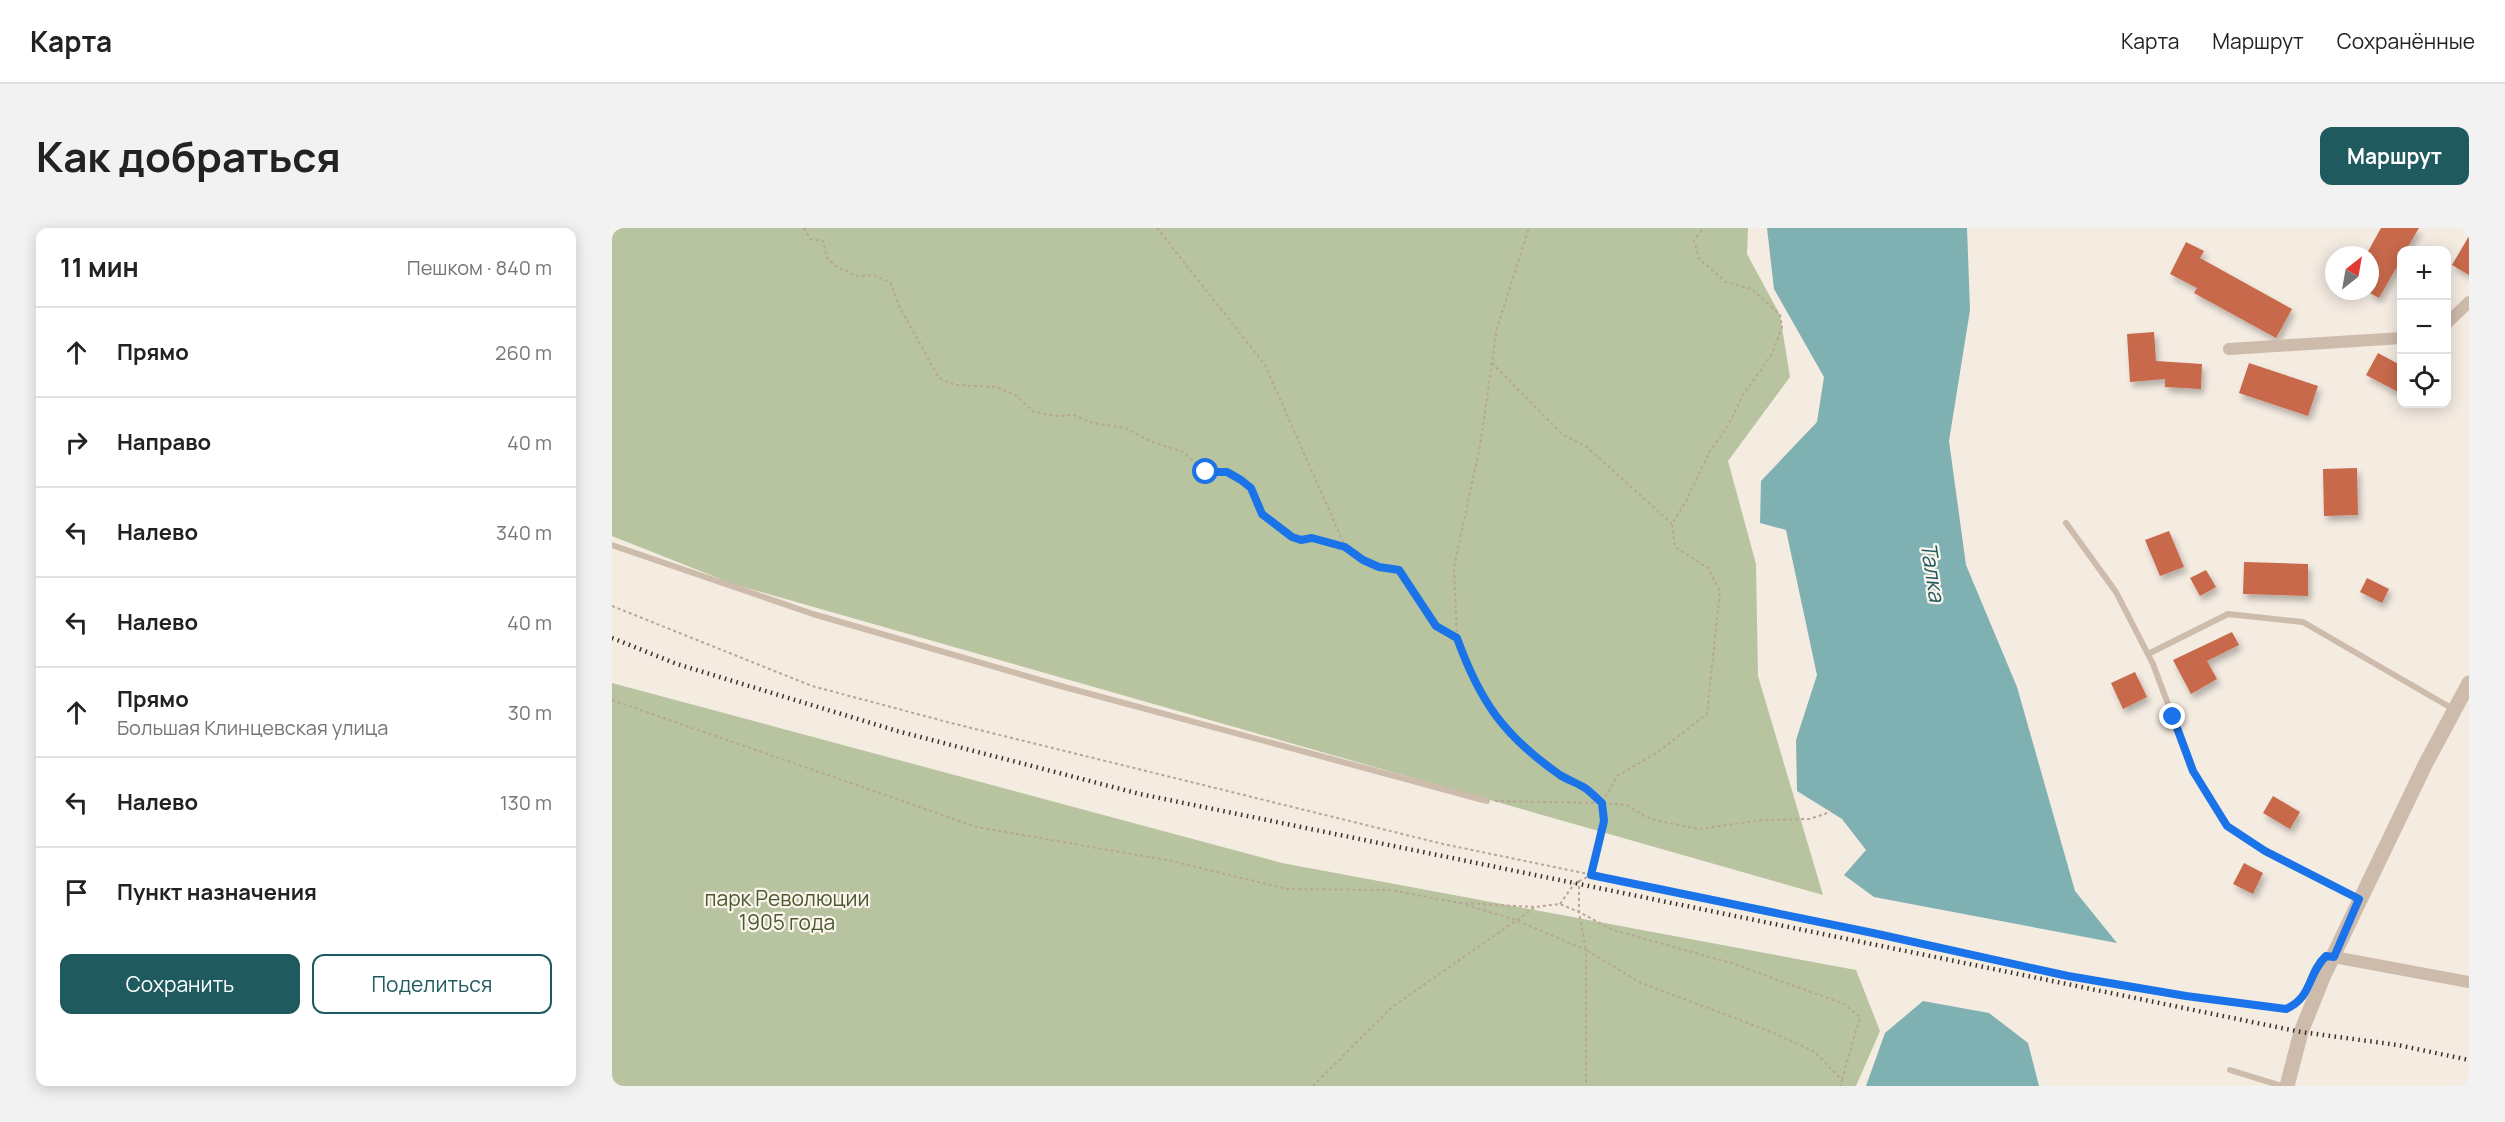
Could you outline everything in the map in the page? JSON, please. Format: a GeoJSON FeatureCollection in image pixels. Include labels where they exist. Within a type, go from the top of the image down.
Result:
{"type":"FeatureCollection","features":[{"type":"Feature","properties":{"kind":"street"},"geometry":{"type":"LineString","coordinates":[[2451,319],[2469,303]]}},
{"type":"Feature","properties":{"kind":"street"},"geometry":{"type":"LineString","coordinates":[[2229,349],[2397,338]]}},
{"type":"Feature","properties":{"kind":"street"},"geometry":{"type":"LineString","coordinates":[[2284,1086],[2301,1032],[2359,899],[2469,683]]}},
{"type":"Feature","properties":{"kind":"street"},"geometry":{"type":"LineString","coordinates":[[2334,957],[2469,982]]}},
{"type":"Feature","properties":{"kind":"lane"},"geometry":{"type":"LineString","coordinates":[[2066,523],[2116,592],[2148,654],[2193,771],[2227,826],[2265,851],[2359,899]]}},
{"type":"Feature","properties":{"kind":"lane"},"geometry":{"type":"LineString","coordinates":[[612,545],[813,615],[1057,686],[1487,801]]}},
{"type":"Feature","properties":{"kind":"lane"},"geometry":{"type":"LineString","coordinates":[[2148,654],[2228,614],[2303,622],[2455,710]]}},
{"type":"Feature","properties":{"kind":"lane"},"geometry":{"type":"LineString","coordinates":[[2230,1070],[2284,1086]]}},
{"type":"Feature","properties":{"kind":"path"},"geometry":{"type":"LineString","coordinates":[[804,228],[810,239],[823,241],[827,258],[839,269],[856,276],[874,275],[891,283],[899,306],[939,378],[955,385],[996,387],[1017,396],[1032,411],[1055,416],[1074,415],[1093,423],[1125,428],[1150,441],[1183,452],[1206,472],[1227,472],[1251,488],[1262,514],[1292,537],[1301,540],[1312,538],[1345,547],[1363,560],[1379,567],[1399,570],[1436,626],[1457,638]]}},
{"type":"Feature","properties":{"kind":"path"},"geometry":{"type":"LineString","coordinates":[[1157,228],[1265,365],[1345,547]]}},
{"type":"Feature","properties":{"kind":"path"},"geometry":{"type":"LineString","coordinates":[[1529,228],[1497,328],[1480,446],[1454,567],[1457,638],[1464,658],[1490,711],[1512,737],[1562,776],[1584,787],[1602,803]]}},
{"type":"Feature","properties":{"kind":"path"},"geometry":{"type":"LineString","coordinates":[[1591,875],[1604,821],[1602,803],[1617,776],[1658,752],[1707,714],[1720,591],[1708,568],[1675,547],[1672,524],[1685,503],[1710,451],[1728,426],[1743,394],[1772,354],[1782,327],[1780,315],[1752,289],[1726,282],[1700,259],[1694,240],[1704,228]]}},
{"type":"Feature","properties":{"kind":"path"},"geometry":{"type":"LineString","coordinates":[[1492,363],[1563,435],[1587,447],[1672,524]]}},
{"type":"Feature","properties":{"kind":"path"},"geometry":{"type":"LineString","coordinates":[[612,606],[812,686],[1443,844],[2068,976],[2186,996],[2286,1009],[2297,1004],[2301,999]]}},
{"type":"Feature","properties":{"kind":"path"},"geometry":{"type":"LineString","coordinates":[[612,700],[977,827],[1172,861],[1287,889],[1390,890],[1460,903],[1516,920],[1586,950],[1641,983],[1769,1031],[1815,1052],[1842,1080]]}},
{"type":"Feature","properties":{"kind":"path"},"geometry":{"type":"LineString","coordinates":[[1487,801],[1627,805],[1653,819],[1681,827],[1699,829],[1762,820],[1809,819],[1825,814],[1833,807]]}},
{"type":"Feature","properties":{"kind":"path"},"geometry":{"type":"LineString","coordinates":[[1560,904],[1571,887],[1579,880],[1591,875]]}},
{"type":"Feature","properties":{"kind":"path"},"geometry":{"type":"LineString","coordinates":[[1579,880],[1579,912],[1586,950],[1586,1086]]}},
{"type":"Feature","properties":{"kind":"path"},"geometry":{"type":"LineString","coordinates":[[1460,903],[1535,907],[1560,904],[1613,930],[1731,963],[1844,1004],[1860,1017],[1841,1086]]}},
{"type":"Feature","properties":{"kind":"path"},"geometry":{"type":"LineString","coordinates":[[1313,1086],[1392,1006],[1535,907]]}},
{"type":"Feature","properties":{"kind":"green space"},"geometry":{"type":"Polygon","coordinates":[[[612,228],[1748,228],[1747,254],[1780,315],[1790,377],[1728,461],[1756,564],[1758,676],[1823,895],[733,584],[612,536],[612,228]]]}},
{"type":"Feature","properties":{"kind":"green space","name":"парк Революции 1905 года"},"geometry":{"type":"Polygon","coordinates":[[[612,683],[1282,863],[1856,970],[1880,1031],[1856,1086],[612,1086],[612,683]]]}},
{"type":"Feature","properties":{"kind":"water","name":"Талка"},"geometry":{"type":"Polygon","coordinates":[[[1767,228],[1967,228],[1970,310],[1949,441],[1966,565],[2017,687],[2075,891],[2117,943],[1874,897],[1844,875],[1866,850],[1842,819],[1797,791],[1796,740],[1817,675],[1786,530],[1760,523],[1761,481],[1817,422],[1824,377],[1774,289],[1767,228]]]}},
{"type":"Feature","properties":{"kind":"water"},"geometry":{"type":"Polygon","coordinates":[[[1923,1001],[1989,1013],[2028,1043],[2039,1086],[1866,1086],[1885,1033],[1923,1001]]]}},
{"type":"Feature","properties":{"kind":"building"},"geometry":{"type":"Polygon","coordinates":[[[2381,228],[2419,228],[2408,246],[2397,246],[2397,267],[2379,298],[2379,246],[2371,246],[2381,228]]]}},
{"type":"Feature","properties":{"kind":"building"},"geometry":{"type":"Polygon","coordinates":[[[2469,236],[2469,275],[2452,265],[2469,236]]]}},
{"type":"Feature","properties":{"kind":"building"},"geometry":{"type":"Polygon","coordinates":[[[2186,242],[2204,251],[2200,258],[2292,309],[2276,338],[2194,293],[2197,288],[2170,274],[2186,242]]]}},
{"type":"Feature","properties":{"kind":"building"},"geometry":{"type":"Polygon","coordinates":[[[2154,332],[2156,361],[2202,364],[2201,389],[2165,387],[2165,379],[2130,382],[2127,334],[2154,332]]]}},
{"type":"Feature","properties":{"kind":"building"},"geometry":{"type":"Polygon","coordinates":[[[2378,353],[2397,363],[2397,391],[2366,375],[2378,353]]]}},
{"type":"Feature","properties":{"kind":"building"},"geometry":{"type":"Polygon","coordinates":[[[2249,363],[2318,386],[2308,416],[2239,393],[2249,363]]]}},
{"type":"Feature","properties":{"kind":"building"},"geometry":{"type":"Polygon","coordinates":[[[2357,468],[2358,515],[2324,516],[2323,469],[2357,468]]]}},
{"type":"Feature","properties":{"kind":"building"},"geometry":{"type":"Polygon","coordinates":[[[2169,531],[2184,567],[2160,576],[2145,540],[2169,531]]]}},
{"type":"Feature","properties":{"kind":"building"},"geometry":{"type":"Polygon","coordinates":[[[2244,562],[2308,564],[2308,596],[2243,594],[2244,562]]]}},
{"type":"Feature","properties":{"kind":"building"},"geometry":{"type":"Polygon","coordinates":[[[2206,570],[2216,587],[2200,596],[2190,578],[2206,570]]]}},
{"type":"Feature","properties":{"kind":"building"},"geometry":{"type":"Polygon","coordinates":[[[2367,578],[2389,589],[2382,603],[2360,592],[2367,578]]]}},
{"type":"Feature","properties":{"kind":"building"},"geometry":{"type":"Polygon","coordinates":[[[2232,632],[2239,645],[2207,661],[2217,679],[2191,694],[2173,660],[2232,632]]]}},
{"type":"Feature","properties":{"kind":"building"},"geometry":{"type":"Polygon","coordinates":[[[2135,672],[2147,697],[2123,709],[2111,683],[2135,672]]]}},
{"type":"Feature","properties":{"kind":"building"},"geometry":{"type":"Polygon","coordinates":[[[2273,796],[2300,812],[2290,829],[2263,813],[2273,796]]]}},
{"type":"Feature","properties":{"kind":"building"},"geometry":{"type":"Polygon","coordinates":[[[2244,863],[2263,873],[2253,894],[2233,884],[2244,863]]]}},
{"type":"Feature","properties":{"kind":"railway"},"geometry":{"type":"LineString","coordinates":[[612,638],[677,664],[897,731],[1140,794],[2301,1032],[2398,1045],[2469,1060]]}},
{"type":"Feature","properties":{"kind":"route"},"geometry":{"type":"LineString","coordinates":[[1206,472],[1227,472],[1241,480],[1251,488],[1262,514],[1292,537],[1301,540],[1312,538],[1345,547],[1363,560],[1379,567],[1399,570],[1436,626],[1457,638],[1473,678],[1490,711],[1512,737],[1562,776],[1584,787],[1602,803],[1604,821],[1591,875],[2068,976],[2186,996],[2286,1009],[2297,1004],[2306,994],[2319,963],[2326,956],[2334,957],[2359,899],[2265,851],[2227,826],[2193,771],[2173,717]]}}]}
